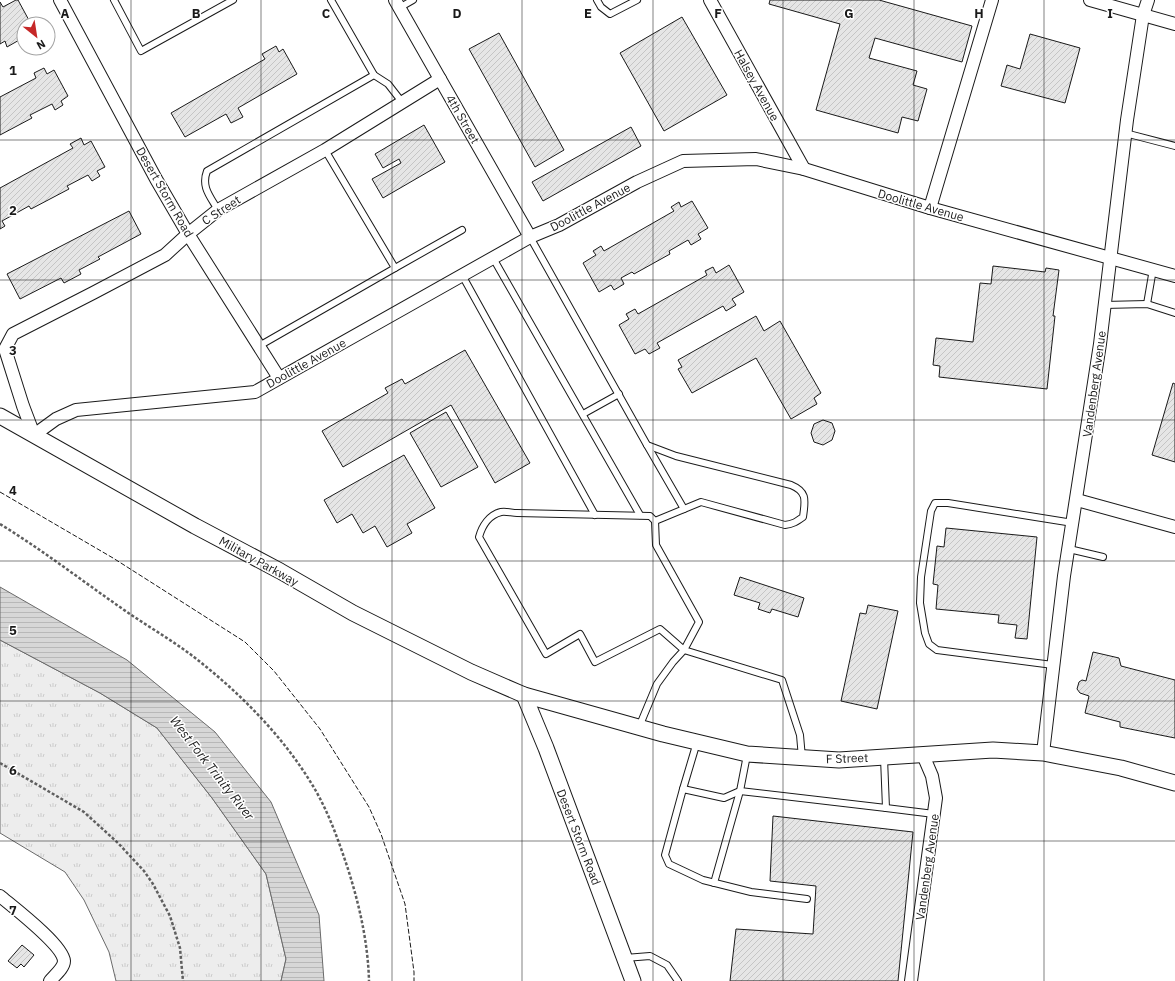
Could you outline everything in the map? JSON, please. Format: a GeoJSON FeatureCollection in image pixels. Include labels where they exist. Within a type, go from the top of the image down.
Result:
{"type":"FeatureCollection","features":[{"type":"Feature","properties":{"kind":"street","name":"Desert Storm Road"},"geometry":{"type":"LineString","coordinates":[[60,0],[156,179],[188,234],[279,378]]}},
{"type":"Feature","properties":{"kind":"street","name":"Halsey Avenue"},"geometry":{"type":"LineString","coordinates":[[710,0],[804,169]]}},
{"type":"Feature","properties":{"kind":"street"},"geometry":{"type":"LineString","coordinates":[[930,208],[992,0]]}},
{"type":"Feature","properties":{"kind":"street"},"geometry":{"type":"LineString","coordinates":[[1090,0],[1175,24]]}},
{"type":"Feature","properties":{"kind":"street","name":"Vandenberg Avenue"},"geometry":{"type":"LineString","coordinates":[[1043,753],[1053,665],[1069,549],[1099,351],[1125,133],[1143,15],[1148,0]]}},
{"type":"Feature","properties":{"kind":"street","name":"4th Street"},"geometry":{"type":"LineString","coordinates":[[397,4],[530,237]]}},
{"type":"Feature","properties":{"kind":"street","name":"C Street"},"geometry":{"type":"LineString","coordinates":[[34,435],[3,345],[13,334],[165,255],[218,210],[324,150],[440,79]]}},
{"type":"Feature","properties":{"kind":"street","name":"Doolittle Avenue"},"geometry":{"type":"LineString","coordinates":[[34,435],[56,419],[76,410],[255,392],[530,237],[559,225],[637,182],[683,161],[756,158],[804,169],[930,208],[1175,276]]}},
{"type":"Feature","properties":{"kind":"street","name":"Military Parkway"},"geometry":{"type":"LineString","coordinates":[[0,416],[353,613],[471,672],[524,694]]}},
{"type":"Feature","properties":{"kind":"street"},"geometry":{"type":"LineString","coordinates":[[1077,500],[1175,527]]}},
{"type":"Feature","properties":{"kind":"street","name":"Desert Storm Road"},"geometry":{"type":"LineString","coordinates":[[524,694],[546,748],[633,981]]}},
{"type":"Feature","properties":{"kind":"street","name":"F Street"},"geometry":{"type":"LineString","coordinates":[[524,694],[639,727],[747,754],[839,760],[993,750],[1043,753],[1121,768],[1175,783]]}},
{"type":"Feature","properties":{"kind":"street","name":"Vandenberg Avenue"},"geometry":{"type":"LineString","coordinates":[[911,981],[936,798],[932,776],[923,755]]}},
{"type":"Feature","properties":{"kind":"street"},"geometry":{"type":"LineString","coordinates":[[0,896],[38,928],[59,949],[64,960],[63,966],[50,981]]}},
{"type":"Feature","properties":{"kind":"lane"},"geometry":{"type":"LineString","coordinates":[[114,0],[141,51],[233,0]]}},
{"type":"Feature","properties":{"kind":"lane"},"geometry":{"type":"LineString","coordinates":[[331,0],[374,75],[388,84],[402,102]]}},
{"type":"Feature","properties":{"kind":"lane"},"geometry":{"type":"LineString","coordinates":[[397,4],[413,0]]}},
{"type":"Feature","properties":{"kind":"lane"},"geometry":{"type":"LineString","coordinates":[[597,0],[601,7],[610,14],[637,0]]}},
{"type":"Feature","properties":{"kind":"lane"},"geometry":{"type":"LineString","coordinates":[[218,210],[205,186],[204,178],[207,171],[374,75]]}},
{"type":"Feature","properties":{"kind":"lane"},"geometry":{"type":"LineString","coordinates":[[1125,133],[1175,146]]}},
{"type":"Feature","properties":{"kind":"lane"},"geometry":{"type":"LineString","coordinates":[[324,150],[395,268]]}},
{"type":"Feature","properties":{"kind":"lane"},"geometry":{"type":"LineString","coordinates":[[259,346],[462,230]]}},
{"type":"Feature","properties":{"kind":"lane"},"geometry":{"type":"LineString","coordinates":[[530,237],[684,509]]}},
{"type":"Feature","properties":{"kind":"lane"},"geometry":{"type":"LineString","coordinates":[[493,258],[640,516]]}},
{"type":"Feature","properties":{"kind":"lane"},"geometry":{"type":"LineString","coordinates":[[1147,304],[1153,269]]}},
{"type":"Feature","properties":{"kind":"lane"},"geometry":{"type":"LineString","coordinates":[[462,275],[595,515]]}},
{"type":"Feature","properties":{"kind":"lane"},"geometry":{"type":"LineString","coordinates":[[1104,305],[1147,304],[1175,313]]}},
{"type":"Feature","properties":{"kind":"lane"},"geometry":{"type":"LineString","coordinates":[[583,414],[619,394]]}},
{"type":"Feature","properties":{"kind":"lane"},"geometry":{"type":"LineString","coordinates":[[647,445],[676,456],[791,485],[800,489],[804,497],[803,517],[795,524],[790,525],[784,525],[701,502],[655,521]]}},
{"type":"Feature","properties":{"kind":"lane"},"geometry":{"type":"LineString","coordinates":[[1053,665],[937,650],[929,644],[925,633],[920,603],[921,577],[931,511],[935,503],[948,503],[1073,523]]}},
{"type":"Feature","properties":{"kind":"lane"},"geometry":{"type":"LineString","coordinates":[[639,727],[657,684],[684,650],[699,622],[656,545],[655,521],[650,516],[517,514],[502,512],[491,517],[481,529],[479,537],[546,654],[580,634],[595,662],[660,629],[684,650],[782,680],[800,736],[802,758]]}},
{"type":"Feature","properties":{"kind":"lane"},"geometry":{"type":"LineString","coordinates":[[1069,549],[1104,557]]}},
{"type":"Feature","properties":{"kind":"lane"},"geometry":{"type":"LineString","coordinates":[[696,742],[665,855],[669,864],[703,880],[714,883],[751,892],[808,899]]}},
{"type":"Feature","properties":{"kind":"lane"},"geometry":{"type":"LineString","coordinates":[[714,883],[740,791],[747,754]]}},
{"type":"Feature","properties":{"kind":"lane"},"geometry":{"type":"LineString","coordinates":[[884,757],[886,808]]}},
{"type":"Feature","properties":{"kind":"lane"},"geometry":{"type":"LineString","coordinates":[[683,789],[724,798],[740,791],[934,814]]}},
{"type":"Feature","properties":{"kind":"lane"},"geometry":{"type":"LineString","coordinates":[[625,958],[650,956],[667,965],[678,981]]}},
{"type":"Feature","properties":{"kind":"path"},"geometry":{"type":"LineString","coordinates":[[0,524],[29,542],[128,613],[193,656],[224,682],[263,720],[296,760],[314,787],[327,812],[355,893],[363,931],[369,970],[369,981]]}},
{"type":"Feature","properties":{"kind":"path"},"geometry":{"type":"LineString","coordinates":[[0,763],[84,812],[118,843],[144,871],[153,884],[170,916],[180,948],[183,981]]}},
{"type":"Feature","properties":{"kind":"green space"},"geometry":{"type":"Polygon","coordinates":[[[0,640],[100,693],[157,728],[212,798],[266,874],[286,959],[281,981],[116,981],[109,952],[84,900],[65,872],[0,833],[0,640]]]}},
{"type":"Feature","properties":{"kind":"water","name":"West Fork Trinity River"},"geometry":{"type":"Polygon","coordinates":[[[0,587],[127,660],[215,732],[271,802],[319,915],[324,981],[281,981],[286,959],[266,874],[212,798],[157,728],[100,693],[0,640],[0,587]]]}},
{"type":"Feature","properties":{"kind":"building"},"geometry":{"type":"Polygon","coordinates":[[[18,0],[27,16],[16,16],[16,42],[7,47],[5,41],[0,44],[0,2],[3,7],[18,0]]]}},
{"type":"Feature","properties":{"kind":"building"},"geometry":{"type":"Polygon","coordinates":[[[770,0],[879,0],[972,26],[962,62],[875,38],[869,58],[917,71],[913,85],[927,89],[918,121],[902,117],[898,133],[816,110],[840,24],[769,4],[770,0]]]}},
{"type":"Feature","properties":{"kind":"building"},"geometry":{"type":"Polygon","coordinates":[[[682,17],[727,95],[664,131],[620,53],[682,17]]]}},
{"type":"Feature","properties":{"kind":"building"},"geometry":{"type":"Polygon","coordinates":[[[499,33],[564,150],[535,167],[469,49],[499,33]]]}},
{"type":"Feature","properties":{"kind":"building"},"geometry":{"type":"Polygon","coordinates":[[[1030,34],[1080,48],[1065,103],[1001,86],[1007,65],[1020,69],[1030,34]]]}},
{"type":"Feature","properties":{"kind":"building"},"geometry":{"type":"Polygon","coordinates":[[[276,46],[279,52],[283,49],[297,74],[238,108],[243,117],[231,123],[226,114],[185,137],[171,113],[265,59],[262,54],[276,46]]]}},
{"type":"Feature","properties":{"kind":"building"},"geometry":{"type":"Polygon","coordinates":[[[44,68],[47,74],[54,70],[68,96],[61,101],[63,105],[55,110],[52,104],[30,115],[32,118],[0,135],[0,97],[36,78],[34,73],[44,68]]]}},
{"type":"Feature","properties":{"kind":"building"},"geometry":{"type":"Polygon","coordinates":[[[424,125],[445,162],[383,198],[372,179],[401,163],[399,159],[383,168],[375,154],[424,125]]]}},
{"type":"Feature","properties":{"kind":"building"},"geometry":{"type":"Polygon","coordinates":[[[631,127],[641,146],[543,201],[532,182],[631,127]]]}},
{"type":"Feature","properties":{"kind":"building"},"geometry":{"type":"Polygon","coordinates":[[[81,138],[84,145],[91,141],[105,167],[97,171],[100,176],[92,181],[88,175],[67,186],[69,189],[31,209],[29,206],[2,221],[5,226],[0,229],[0,188],[73,148],[70,144],[81,138]]]}},
{"type":"Feature","properties":{"kind":"building"},"geometry":{"type":"Polygon","coordinates":[[[692,201],[708,228],[698,234],[701,239],[691,245],[688,240],[669,251],[670,254],[634,274],[632,272],[621,278],[624,284],[614,290],[611,285],[599,292],[583,263],[596,255],[593,251],[601,246],[604,251],[674,211],[671,207],[679,202],[681,207],[692,201]]]}},
{"type":"Feature","properties":{"kind":"building"},"geometry":{"type":"Polygon","coordinates":[[[129,211],[141,234],[98,257],[100,259],[79,270],[81,274],[64,283],[61,278],[20,299],[7,274],[129,211]]]}},
{"type":"Feature","properties":{"kind":"building"},"geometry":{"type":"Polygon","coordinates":[[[729,265],[744,292],[732,299],[736,305],[726,311],[723,306],[657,343],[660,348],[649,354],[645,349],[635,354],[619,325],[629,319],[626,314],[635,309],[638,314],[707,275],[705,271],[713,267],[716,273],[729,265]]]}},
{"type":"Feature","properties":{"kind":"building"},"geometry":{"type":"Polygon","coordinates":[[[993,266],[1045,272],[1046,268],[1059,270],[1053,316],[1055,316],[1047,389],[939,377],[940,366],[933,365],[936,338],[973,342],[980,283],[991,284],[993,266]]]}},
{"type":"Feature","properties":{"kind":"building"},"geometry":{"type":"Polygon","coordinates":[[[756,316],[764,331],[780,321],[821,393],[814,398],[817,404],[791,419],[756,358],[692,393],[678,369],[682,367],[678,360],[756,316]]]}},
{"type":"Feature","properties":{"kind":"building"},"geometry":{"type":"Polygon","coordinates":[[[465,350],[530,463],[495,483],[451,405],[343,467],[322,431],[388,393],[385,388],[402,379],[405,384],[465,350]]]}},
{"type":"Feature","properties":{"kind":"building"},"geometry":{"type":"Polygon","coordinates":[[[1173,383],[1175,384],[1175,462],[1152,455],[1173,383]]]}},
{"type":"Feature","properties":{"kind":"building"},"geometry":{"type":"Polygon","coordinates":[[[446,412],[478,467],[441,487],[410,433],[446,412]]]}},
{"type":"Feature","properties":{"kind":"building"},"geometry":{"type":"Polygon","coordinates":[[[823,420],[832,423],[835,431],[832,440],[823,445],[814,442],[811,433],[814,424],[823,420]]]}},
{"type":"Feature","properties":{"kind":"building"},"geometry":{"type":"Polygon","coordinates":[[[404,455],[435,508],[407,524],[412,533],[387,547],[375,526],[363,533],[352,514],[337,523],[324,500],[404,455]]]}},
{"type":"Feature","properties":{"kind":"building"},"geometry":{"type":"Polygon","coordinates":[[[946,528],[1037,537],[1027,639],[1015,638],[1017,625],[998,623],[999,615],[936,609],[938,585],[933,584],[937,546],[944,547],[946,528]]]}},
{"type":"Feature","properties":{"kind":"building"},"geometry":{"type":"Polygon","coordinates":[[[740,577],[804,598],[798,617],[772,609],[770,613],[758,609],[760,603],[734,595],[740,577]]]}},
{"type":"Feature","properties":{"kind":"building"},"geometry":{"type":"Polygon","coordinates":[[[868,605],[898,611],[877,709],[841,701],[860,613],[866,614],[868,605]]]}},
{"type":"Feature","properties":{"kind":"building"},"geometry":{"type":"Polygon","coordinates":[[[1093,652],[1119,658],[1121,666],[1175,680],[1175,738],[1120,727],[1120,722],[1085,713],[1089,696],[1080,693],[1077,689],[1079,682],[1082,680],[1086,681],[1093,652]]]}},
{"type":"Feature","properties":{"kind":"building"},"geometry":{"type":"Polygon","coordinates":[[[773,816],[913,832],[898,981],[730,981],[736,929],[813,934],[816,886],[770,881],[773,816]]]}},
{"type":"Feature","properties":{"kind":"building"},"geometry":{"type":"Polygon","coordinates":[[[22,945],[34,955],[24,967],[21,964],[17,968],[8,961],[22,945]]]}},
{"type":"Feature","properties":{"kind":"fence"},"geometry":{"type":"LineString","coordinates":[[0,492],[113,558],[245,642],[274,671],[320,729],[369,807],[381,834],[405,904],[414,981]]}}]}
